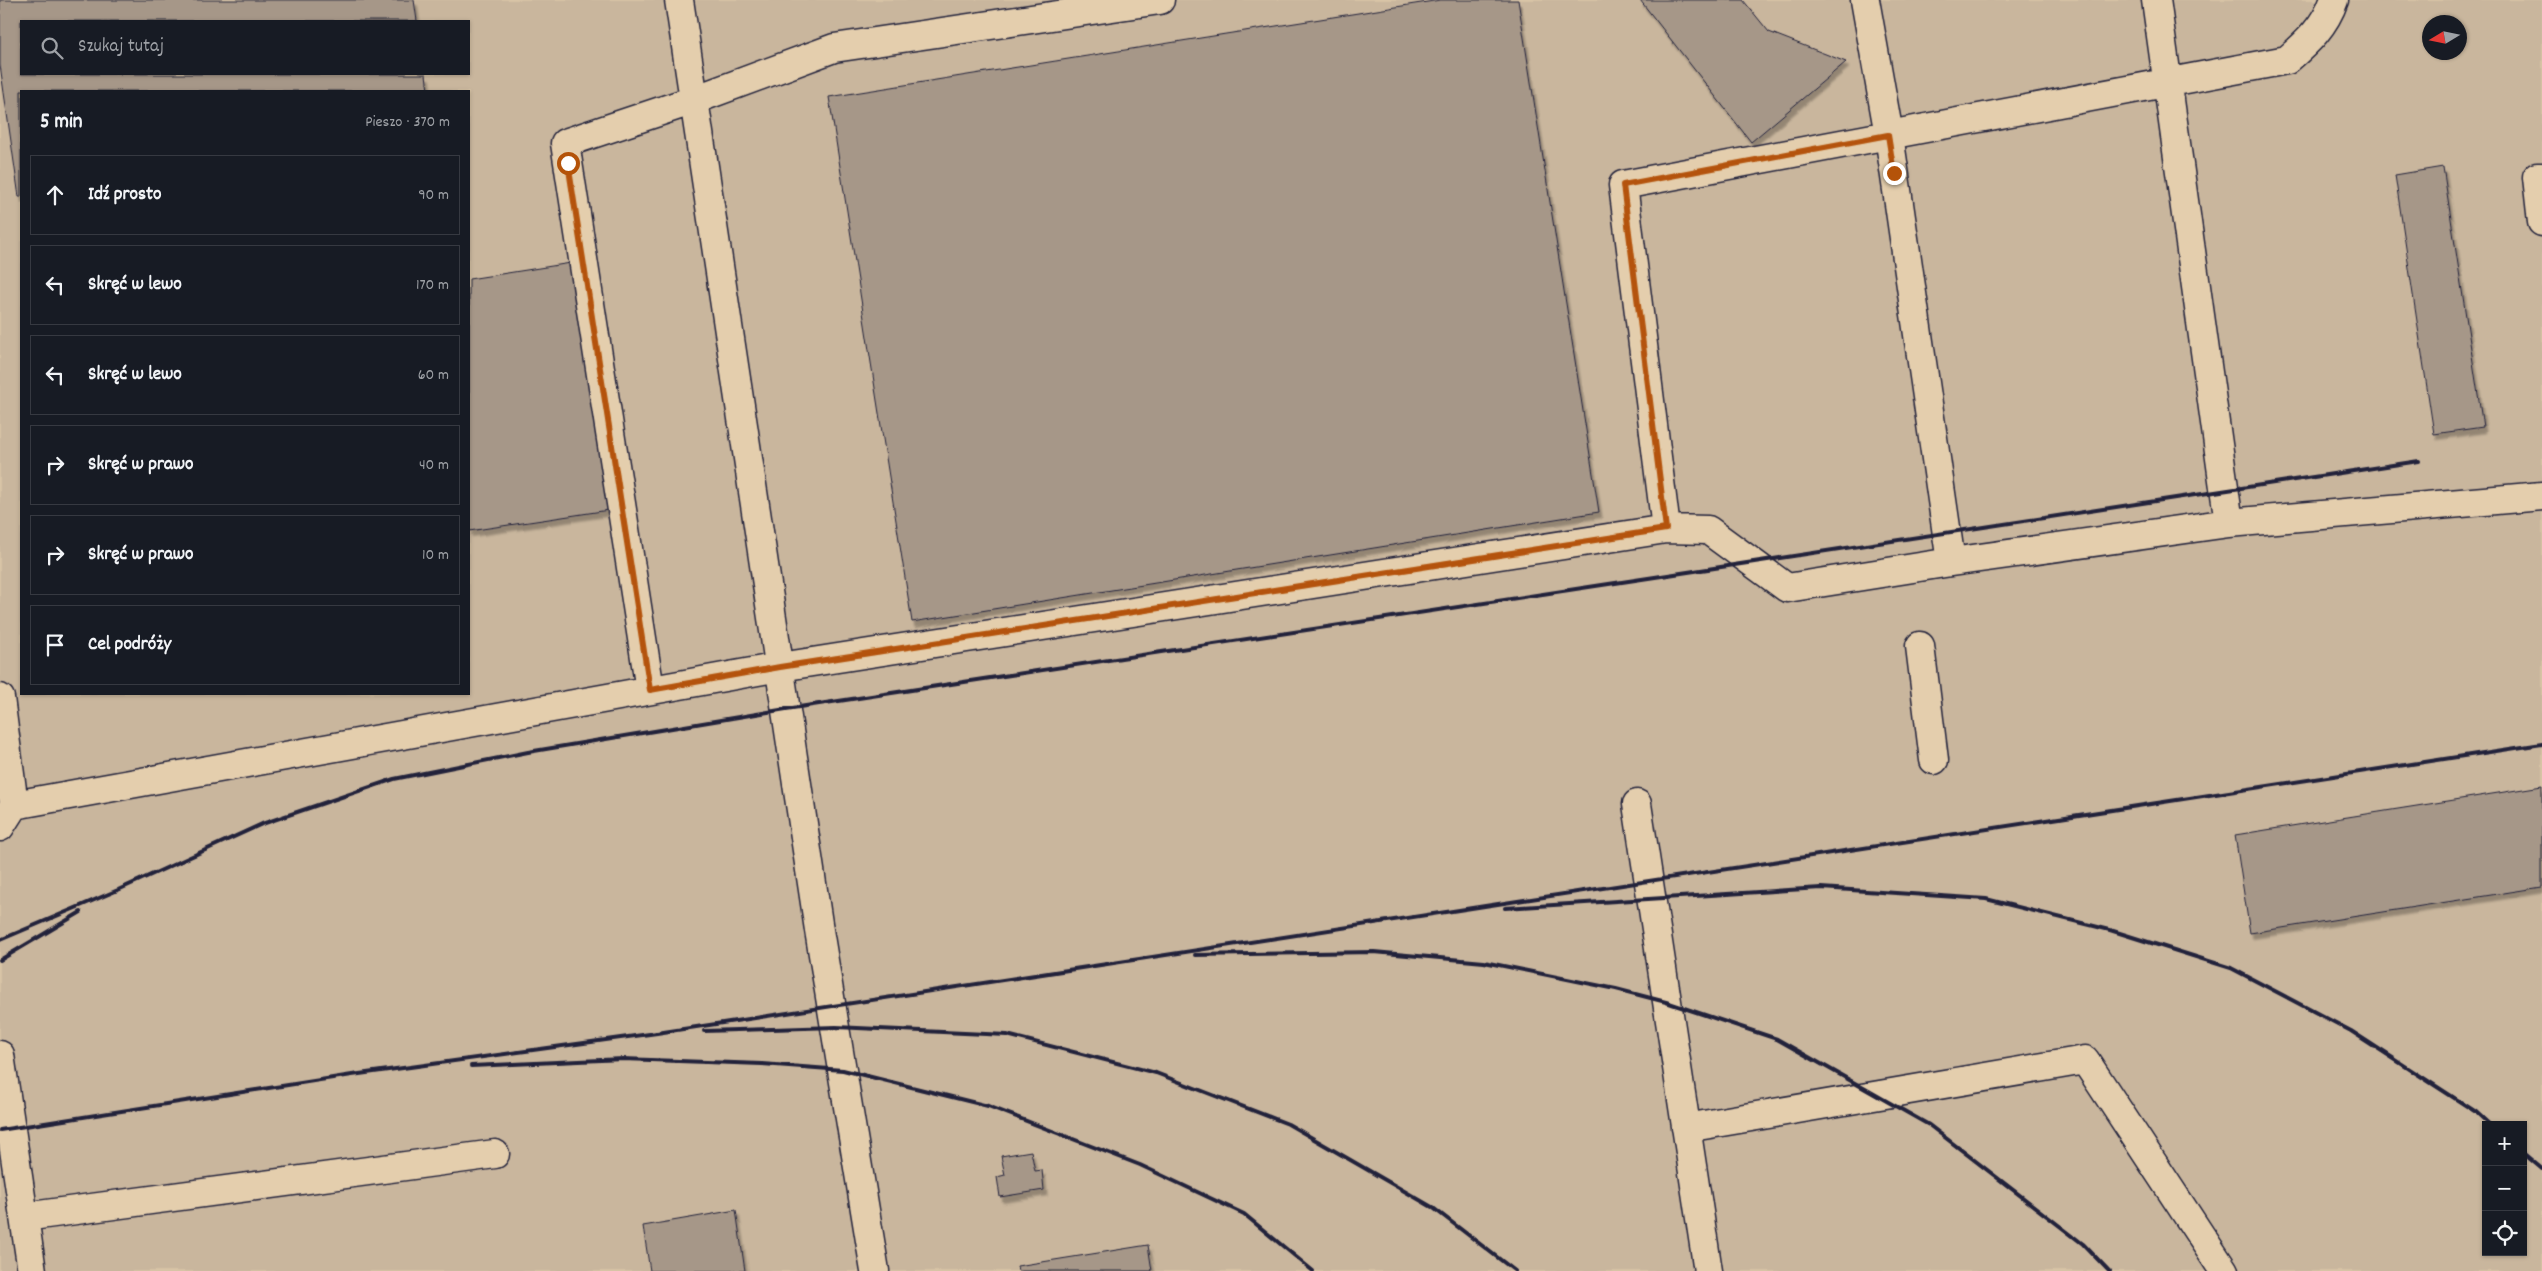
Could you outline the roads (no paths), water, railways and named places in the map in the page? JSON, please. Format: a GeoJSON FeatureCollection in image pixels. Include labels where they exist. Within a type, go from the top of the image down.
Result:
{"type":"FeatureCollection","features":[{"type":"Feature","properties":{"kind":"lane"},"geometry":{"type":"LineString","coordinates":[[679,0],[874,1271]]}},
{"type":"Feature","properties":{"kind":"lane"},"geometry":{"type":"LineString","coordinates":[[650,690],[565,143],[694,100],[834,48],[1160,0]]}},
{"type":"Feature","properties":{"kind":"lane"},"geometry":{"type":"LineString","coordinates":[[1865,0],[1888,135],[1951,562]]}},
{"type":"Feature","properties":{"kind":"lane"},"geometry":{"type":"LineString","coordinates":[[2156,0],[2229,523]]}},
{"type":"Feature","properties":{"kind":"lane"},"geometry":{"type":"LineString","coordinates":[[1666,529],[1623,185],[2287,60],[2313,38],[2334,0]]}},
{"type":"Feature","properties":{"kind":"lane"},"geometry":{"type":"LineString","coordinates":[[2542,177],[2537,177],[2542,222]]}},
{"type":"Feature","properties":{"kind":"lane"},"geometry":{"type":"LineString","coordinates":[[14,804],[780,667],[1666,529],[1708,530],[1787,588],[1951,562],[2229,523],[2542,496]]}},
{"type":"Feature","properties":{"kind":"lane"},"geometry":{"type":"LineString","coordinates":[[1920,646],[1934,760]]}},
{"type":"Feature","properties":{"kind":"lane"},"geometry":{"type":"LineString","coordinates":[[0,698],[14,804],[0,827]]}},
{"type":"Feature","properties":{"kind":"lane"},"geometry":{"type":"LineString","coordinates":[[1637,804],[1708,1271]]}},
{"type":"Feature","properties":{"kind":"lane"},"geometry":{"type":"LineString","coordinates":[[0,1055],[32,1271]]}},
{"type":"Feature","properties":{"kind":"lane"},"geometry":{"type":"LineString","coordinates":[[1686,1128],[2085,1060],[2224,1271]]}},
{"type":"Feature","properties":{"kind":"lane"},"geometry":{"type":"LineString","coordinates":[[24,1217],[495,1154]]}},
{"type":"Feature","properties":{"kind":"railway"},"geometry":{"type":"LineString","coordinates":[[0,940],[118,890],[262,824],[394,779],[528,752],[786,709],[2419,461]]}},
{"type":"Feature","properties":{"kind":"railway"},"geometry":{"type":"LineString","coordinates":[[0,1130],[352,1075],[657,1033],[2542,744]]}},
{"type":"Feature","properties":{"kind":"railway"},"geometry":{"type":"LineString","coordinates":[[1505,908],[1821,888],[1986,899],[2110,930],[2231,968],[2351,1031],[2476,1112],[2486,1121]]}},
{"type":"Feature","properties":{"kind":"railway"},"geometry":{"type":"LineString","coordinates":[[0,960],[81,912]]}},
{"type":"Feature","properties":{"kind":"railway"},"geometry":{"type":"LineString","coordinates":[[1195,955],[1374,952],[1484,962],[1616,989],[1666,1002],[1777,1039],[1929,1125],[2083,1244],[2109,1271]]}},
{"type":"Feature","properties":{"kind":"railway"},"geometry":{"type":"LineString","coordinates":[[704,1031],[836,1027],[1007,1035],[1156,1073],[1288,1124],[1432,1207],[1515,1271]]}},
{"type":"Feature","properties":{"kind":"railway"},"geometry":{"type":"LineString","coordinates":[[471,1066],[623,1059],[762,1064],[843,1070],[988,1106],[1140,1165],[1244,1214],[1313,1271]]}},
{"type":"Feature","properties":{"kind":"railway"},"geometry":{"type":"LineString","coordinates":[[2527,1156],[2542,1169]]}}]}
